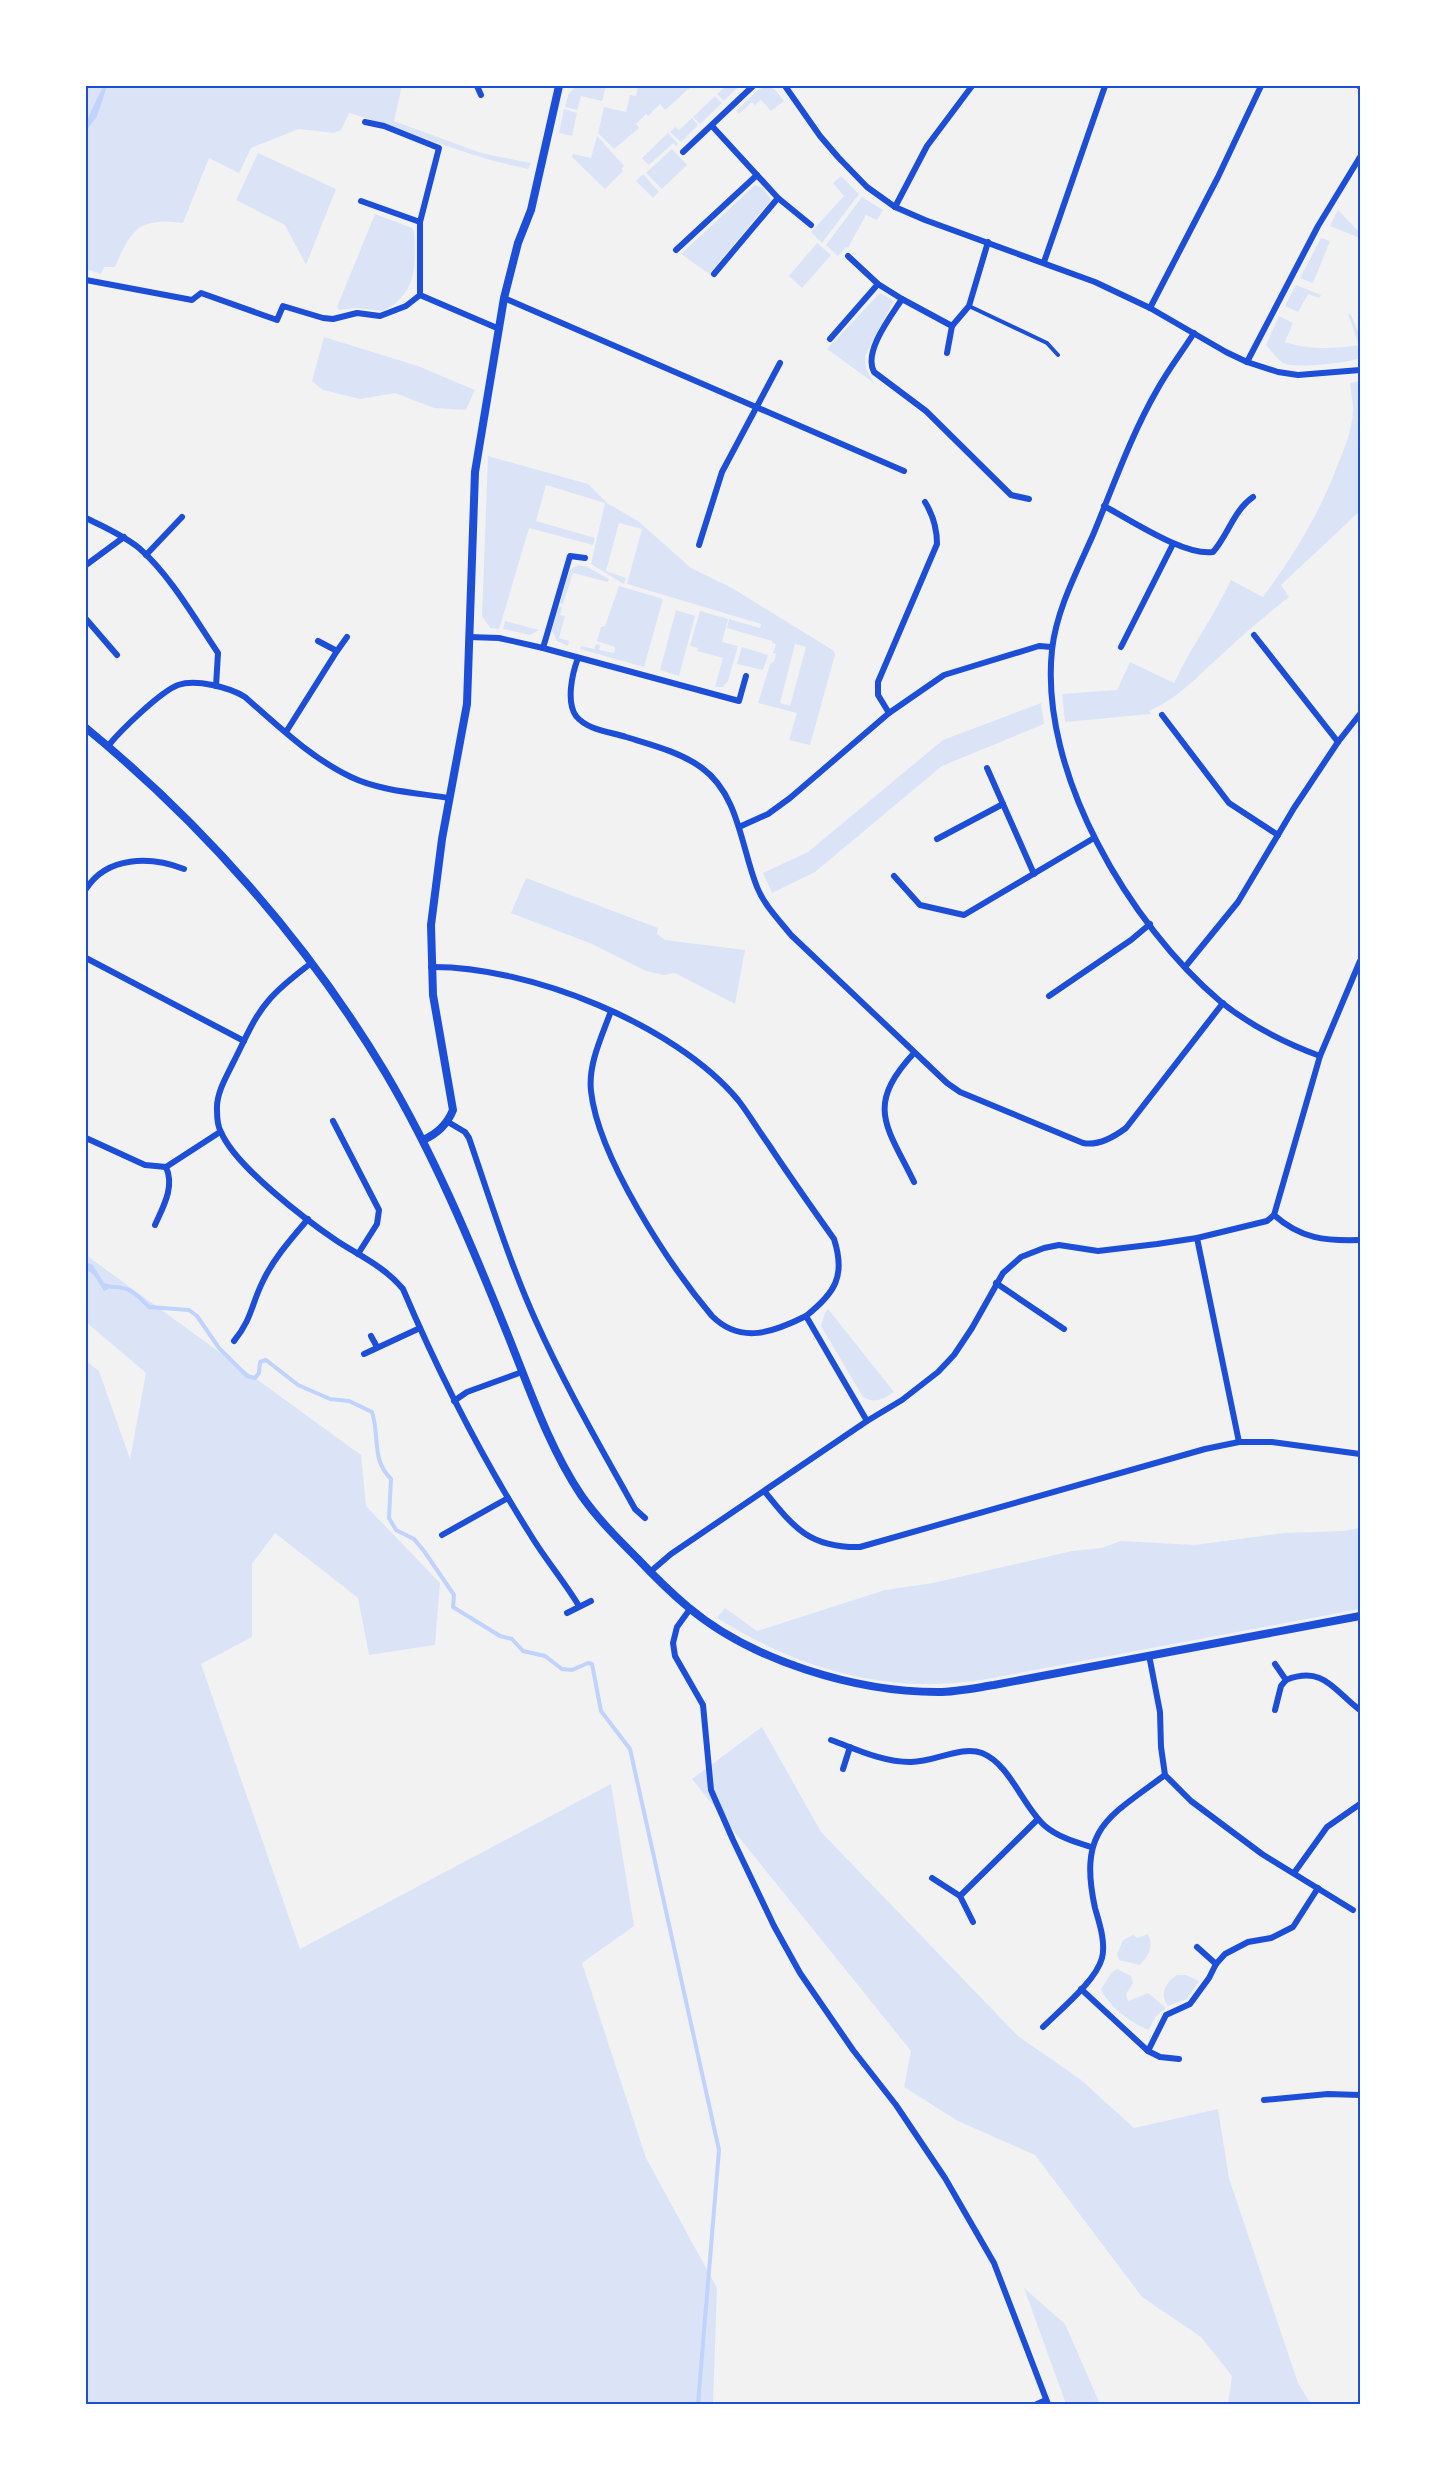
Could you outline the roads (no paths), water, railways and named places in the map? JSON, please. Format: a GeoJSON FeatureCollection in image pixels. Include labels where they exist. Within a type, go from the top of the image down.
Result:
{"type":"FeatureCollection","features":[{"type":"Feature","properties":{"kind":"street"},"geometry":{"type":"LineString","coordinates":[[477,86],[481,95]]}},
{"type":"Feature","properties":{"kind":"street"},"geometry":{"type":"LineString","coordinates":[[423,1140],[432,1136],[448,1122],[453,1110],[453,1099],[438,1034],[431,967],[434,887],[467,704],[475,472],[497,328],[519,243],[531,210],[559,86]]}},
{"type":"Feature","properties":{"kind":"street"},"geometry":{"type":"LineString","coordinates":[[683,152],[753,86]]}},
{"type":"Feature","properties":{"kind":"street"},"geometry":{"type":"LineString","coordinates":[[785,86],[820,136],[838,157],[867,187],[895,207],[1095,282],[1150,308],[1247,362],[1278,372],[1298,375],[1360,370]]}},
{"type":"Feature","properties":{"kind":"street"},"geometry":{"type":"LineString","coordinates":[[895,207],[927,146],[972,86]]}},
{"type":"Feature","properties":{"kind":"street"},"geometry":{"type":"LineString","coordinates":[[1044,262],[1105,86]]}},
{"type":"Feature","properties":{"kind":"street"},"geometry":{"type":"LineString","coordinates":[[1150,308],[1218,177],[1261,86]]}},
{"type":"Feature","properties":{"kind":"street"},"geometry":{"type":"LineString","coordinates":[[365,122],[439,148],[420,222],[420,295]]}},
{"type":"Feature","properties":{"kind":"street"},"geometry":{"type":"LineString","coordinates":[[712,126],[778,198],[811,225]]}},
{"type":"Feature","properties":{"kind":"street"},"geometry":{"type":"LineString","coordinates":[[1247,362],[1318,226],[1360,157]]}},
{"type":"Feature","properties":{"kind":"street"},"geometry":{"type":"LineString","coordinates":[[676,250],[757,176]]}},
{"type":"Feature","properties":{"kind":"street"},"geometry":{"type":"LineString","coordinates":[[714,274],[778,198]]}},
{"type":"Feature","properties":{"kind":"street"},"geometry":{"type":"LineString","coordinates":[[361,201],[420,222]]}},
{"type":"Feature","properties":{"kind":"street"},"geometry":{"type":"LineString","coordinates":[[947,353],[952,326],[969,306],[988,242]]}},
{"type":"Feature","properties":{"kind":"street"},"geometry":{"type":"LineString","coordinates":[[848,256],[878,284],[952,326]]}},
{"type":"Feature","properties":{"kind":"street"},"geometry":{"type":"LineString","coordinates":[[86,280],[192,300],[201,293],[277,320],[283,306],[322,318],[333,319],[357,313],[380,316],[406,306],[420,295]]}},
{"type":"Feature","properties":{"kind":"street"},"geometry":{"type":"LineString","coordinates":[[830,339],[878,284]]}},
{"type":"Feature","properties":{"kind":"street"},"geometry":{"type":"LineString","coordinates":[[420,295],[497,328]]}},
{"type":"Feature","properties":{"kind":"street"},"geometry":{"type":"LineString","coordinates":[[504,298],[904,471]]}},
{"type":"Feature","properties":{"kind":"street"},"geometry":{"type":"LineString","coordinates":[[902,299],[875,345],[871,362],[874,372],[926,411],[1011,495],[1029,499]]}},
{"type":"Feature","properties":{"kind":"street"},"geometry":{"type":"LineString","coordinates":[[1194,333],[1156,391],[1104,506],[1065,603],[1052,647],[1052,699],[1062,753],[1076,798],[1094,838],[1131,900],[1185,967],[1223,1003],[1280,1040],[1320,1056]]}},
{"type":"Feature","properties":{"kind":"street"},"geometry":{"type":"LineString","coordinates":[[699,545],[722,472],[755,406],[780,363]]}},
{"type":"Feature","properties":{"kind":"street"},"geometry":{"type":"LineString","coordinates":[[1104,506],[1173,544],[1206,553],[1213,552],[1220,544],[1239,510],[1253,497]]}},
{"type":"Feature","properties":{"kind":"street"},"geometry":{"type":"LineString","coordinates":[[890,713],[878,695],[878,681],[938,544],[935,522],[925,501]]}},
{"type":"Feature","properties":{"kind":"street"},"geometry":{"type":"LineString","coordinates":[[146,555],[182,517]]}},
{"type":"Feature","properties":{"kind":"street"},"geometry":{"type":"LineString","coordinates":[[86,518],[124,537],[158,568],[218,653],[216,686]]}},
{"type":"Feature","properties":{"kind":"street"},"geometry":{"type":"LineString","coordinates":[[86,564],[124,537]]}},
{"type":"Feature","properties":{"kind":"street"},"geometry":{"type":"LineString","coordinates":[[1121,647],[1173,544]]}},
{"type":"Feature","properties":{"kind":"street"},"geometry":{"type":"LineString","coordinates":[[543,648],[570,556],[585,558]]}},
{"type":"Feature","properties":{"kind":"street"},"geometry":{"type":"LineString","coordinates":[[86,619],[117,655]]}},
{"type":"Feature","properties":{"kind":"street"},"geometry":{"type":"LineString","coordinates":[[1254,635],[1338,742]]}},
{"type":"Feature","properties":{"kind":"street"},"geometry":{"type":"LineString","coordinates":[[286,732],[347,637]]}},
{"type":"Feature","properties":{"kind":"street"},"geometry":{"type":"LineString","coordinates":[[469,637],[499,638],[543,648],[739,701],[746,676]]}},
{"type":"Feature","properties":{"kind":"street"},"geometry":{"type":"LineString","coordinates":[[318,641],[337,651]]}},
{"type":"Feature","properties":{"kind":"street"},"geometry":{"type":"LineString","coordinates":[[739,827],[768,814],[790,798],[890,713],[944,675],[1039,646],[1052,647]]}},
{"type":"Feature","properties":{"kind":"street"},"geometry":{"type":"LineString","coordinates":[[578,658],[573,670],[571,702],[581,721],[677,754],[715,778],[727,798],[739,827],[757,887],[775,915],[791,935],[914,1053],[960,1092],[1090,1145],[1114,1137],[1126,1128],[1223,1003]]}},
{"type":"Feature","properties":{"kind":"street"},"geometry":{"type":"LineString","coordinates":[[108,746],[141,714],[178,685],[203,684],[235,690],[310,752],[352,777],[386,788],[450,798]]}},
{"type":"Feature","properties":{"kind":"street"},"geometry":{"type":"LineString","coordinates":[[1185,967],[1238,902],[1338,742],[1360,714]]}},
{"type":"Feature","properties":{"kind":"street"},"geometry":{"type":"LineString","coordinates":[[1161,715],[1229,803],[1278,835]]}},
{"type":"Feature","properties":{"kind":"street"},"geometry":{"type":"LineString","coordinates":[[86,728],[176,808],[212,845],[250,888],[310,964],[361,1034],[423,1140],[473,1252],[522,1372],[560,1457],[581,1494],[611,1532],[690,1609],[744,1643],[774,1658],[852,1683],[898,1690],[941,1692],[994,1685],[1360,1616]]}},
{"type":"Feature","properties":{"kind":"street"},"geometry":{"type":"LineString","coordinates":[[987,768],[1034,874]]}},
{"type":"Feature","properties":{"kind":"street"},"geometry":{"type":"LineString","coordinates":[[937,839],[1003,804]]}},
{"type":"Feature","properties":{"kind":"street"},"geometry":{"type":"LineString","coordinates":[[894,876],[920,905],[964,915],[1094,838]]}},
{"type":"Feature","properties":{"kind":"street"},"geometry":{"type":"LineString","coordinates":[[86,889],[93,878],[119,864],[154,861],[184,868]]}},
{"type":"Feature","properties":{"kind":"street"},"geometry":{"type":"LineString","coordinates":[[1049,996],[1131,940],[1150,924]]}},
{"type":"Feature","properties":{"kind":"street"},"geometry":{"type":"LineString","coordinates":[[86,958],[244,1041]]}},
{"type":"Feature","properties":{"kind":"street"},"geometry":{"type":"LineString","coordinates":[[310,964],[267,1001],[244,1041],[223,1084],[216,1108],[220,1132],[231,1149],[281,1199],[308,1220],[393,1277],[403,1288],[454,1401],[508,1498],[579,1606]]}},
{"type":"Feature","properties":{"kind":"street"},"geometry":{"type":"LineString","coordinates":[[650,1572],[672,1554],[867,1421],[902,1400],[946,1363],[972,1329],[1003,1273],[1021,1257],[1059,1245],[1109,1251],[1197,1238],[1267,1221],[1274,1215],[1320,1056],[1360,965]]}},
{"type":"Feature","properties":{"kind":"street"},"geometry":{"type":"LineString","coordinates":[[431,967],[461,967],[517,978],[611,1011],[665,1038],[693,1059],[738,1100],[834,1239],[839,1254],[840,1270],[834,1288],[822,1303],[806,1316],[772,1332],[740,1333],[720,1324],[712,1316],[672,1261],[614,1163],[596,1116],[591,1090],[593,1064],[611,1011]]}},
{"type":"Feature","properties":{"kind":"street"},"geometry":{"type":"LineString","coordinates":[[914,1053],[886,1089],[884,1104],[890,1134],[914,1182]]}},
{"type":"Feature","properties":{"kind":"street"},"geometry":{"type":"LineString","coordinates":[[333,1121],[379,1210],[377,1224],[358,1254]]}},
{"type":"Feature","properties":{"kind":"street"},"geometry":{"type":"LineString","coordinates":[[448,1122],[465,1131],[470,1138],[517,1275],[535,1319],[629,1500],[645,1518]]}},
{"type":"Feature","properties":{"kind":"street"},"geometry":{"type":"LineString","coordinates":[[86,1138],[145,1165],[166,1167],[220,1132]]}},
{"type":"Feature","properties":{"kind":"street"},"geometry":{"type":"LineString","coordinates":[[155,1224],[168,1198],[169,1173],[166,1167]]}},
{"type":"Feature","properties":{"kind":"street"},"geometry":{"type":"LineString","coordinates":[[1274,1215],[1299,1233],[1328,1240],[1360,1240]]}},
{"type":"Feature","properties":{"kind":"street"},"geometry":{"type":"LineString","coordinates":[[234,1341],[247,1325],[262,1282],[283,1249],[308,1220]]}},
{"type":"Feature","properties":{"kind":"street"},"geometry":{"type":"LineString","coordinates":[[1197,1238],[1239,1443]]}},
{"type":"Feature","properties":{"kind":"street"},"geometry":{"type":"LineString","coordinates":[[996,1283],[1064,1329]]}},
{"type":"Feature","properties":{"kind":"street"},"geometry":{"type":"LineString","coordinates":[[806,1316],[867,1421]]}},
{"type":"Feature","properties":{"kind":"street"},"geometry":{"type":"LineString","coordinates":[[364,1354],[420,1328]]}},
{"type":"Feature","properties":{"kind":"street"},"geometry":{"type":"LineString","coordinates":[[371,1336],[377,1347]]}},
{"type":"Feature","properties":{"kind":"street"},"geometry":{"type":"LineString","coordinates":[[454,1401],[467,1392],[522,1372]]}},
{"type":"Feature","properties":{"kind":"street"},"geometry":{"type":"LineString","coordinates":[[765,1492],[784,1516],[818,1542],[838,1547],[860,1547],[1193,1452],[1239,1443],[1272,1442],[1360,1454]]}},
{"type":"Feature","properties":{"kind":"street"},"geometry":{"type":"LineString","coordinates":[[442,1535],[508,1498]]}},
{"type":"Feature","properties":{"kind":"street"},"geometry":{"type":"LineString","coordinates":[[567,1613],[591,1601]]}},
{"type":"Feature","properties":{"kind":"street"},"geometry":{"type":"LineString","coordinates":[[690,1609],[677,1627],[673,1643],[675,1656],[703,1706],[711,1790],[774,1926],[800,1974],[853,2050],[896,2105],[945,2178],[994,2263],[1047,2402],[1037,2404]]}},
{"type":"Feature","properties":{"kind":"street"},"geometry":{"type":"LineString","coordinates":[[1149,1655],[1160,1712],[1165,1775],[1191,1801],[1262,1854],[1353,1910]]}},
{"type":"Feature","properties":{"kind":"street"},"geometry":{"type":"LineString","coordinates":[[1275,1664],[1286,1680]]}},
{"type":"Feature","properties":{"kind":"street"},"geometry":{"type":"LineString","coordinates":[[1275,1710],[1281,1686],[1286,1680],[1299,1675],[1315,1677],[1336,1687],[1360,1710]]}},
{"type":"Feature","properties":{"kind":"street"},"geometry":{"type":"LineString","coordinates":[[831,1740],[871,1756],[906,1762],[979,1752],[995,1762],[1038,1819],[1057,1834],[1091,1847]]}},
{"type":"Feature","properties":{"kind":"street"},"geometry":{"type":"LineString","coordinates":[[843,1768],[850,1747]]}},
{"type":"Feature","properties":{"kind":"street"},"geometry":{"type":"LineString","coordinates":[[1043,2027],[1082,1989],[1096,1972],[1103,1957],[1101,1934],[1090,1885],[1089,1865],[1091,1847],[1098,1832],[1110,1818],[1165,1775]]}},
{"type":"Feature","properties":{"kind":"street"},"geometry":{"type":"LineString","coordinates":[[1293,1873],[1327,1827],[1360,1804]]}},
{"type":"Feature","properties":{"kind":"street"},"geometry":{"type":"LineString","coordinates":[[960,1896],[1038,1819]]}},
{"type":"Feature","properties":{"kind":"street"},"geometry":{"type":"LineString","coordinates":[[932,1878],[960,1896],[973,1922]]}},
{"type":"Feature","properties":{"kind":"street"},"geometry":{"type":"LineString","coordinates":[[1148,2051],[1166,2015],[1190,2004],[1216,1964],[1237,1946],[1271,1938],[1293,1927],[1318,1888]]}},
{"type":"Feature","properties":{"kind":"street"},"geometry":{"type":"LineString","coordinates":[[1197,1947],[1216,1964]]}},
{"type":"Feature","properties":{"kind":"street"},"geometry":{"type":"LineString","coordinates":[[1082,1989],[1148,2051],[1160,2057],[1179,2059]]}},
{"type":"Feature","properties":{"kind":"street"},"geometry":{"type":"LineString","coordinates":[[1264,2100],[1328,2094],[1360,2095]]}},
{"type":"Feature","properties":{"kind":"lane"},"geometry":{"type":"LineString","coordinates":[[969,306],[1047,343],[1058,355]]}},
{"type":"Feature","properties":{"kind":"lane"},"geometry":{"type":"LineString","coordinates":[[1353,1910],[1360,1914]]}},
{"type":"Feature","properties":{"kind":"water"},"geometry":{"type":"Polygon","coordinates":[[[103,86],[107,86],[97,116],[86,131],[90,115],[103,86]]]}},
{"type":"Feature","properties":{"kind":"water"},"geometry":{"type":"Polygon","coordinates":[[[86,1262],[93,1265],[104,1283],[115,1286],[104,1291],[94,1275],[86,1269],[86,1262]]]}},
{"type":"Feature","properties":{"kind":"waterway"},"geometry":{"type":"LineString","coordinates":[[112,1287],[128,1290],[149,1307],[189,1310],[197,1316],[219,1348],[247,1376],[255,1378],[259,1373],[260,1362],[266,1360],[298,1385],[330,1399],[349,1401],[372,1412],[378,1456],[391,1479],[389,1518],[396,1530],[414,1539],[424,1551],[454,1595],[453,1607],[500,1636],[512,1639],[523,1651],[545,1656],[562,1669],[572,1670],[588,1663],[592,1664],[601,1711],[630,1749],[719,2150],[698,2404]]}}]}
